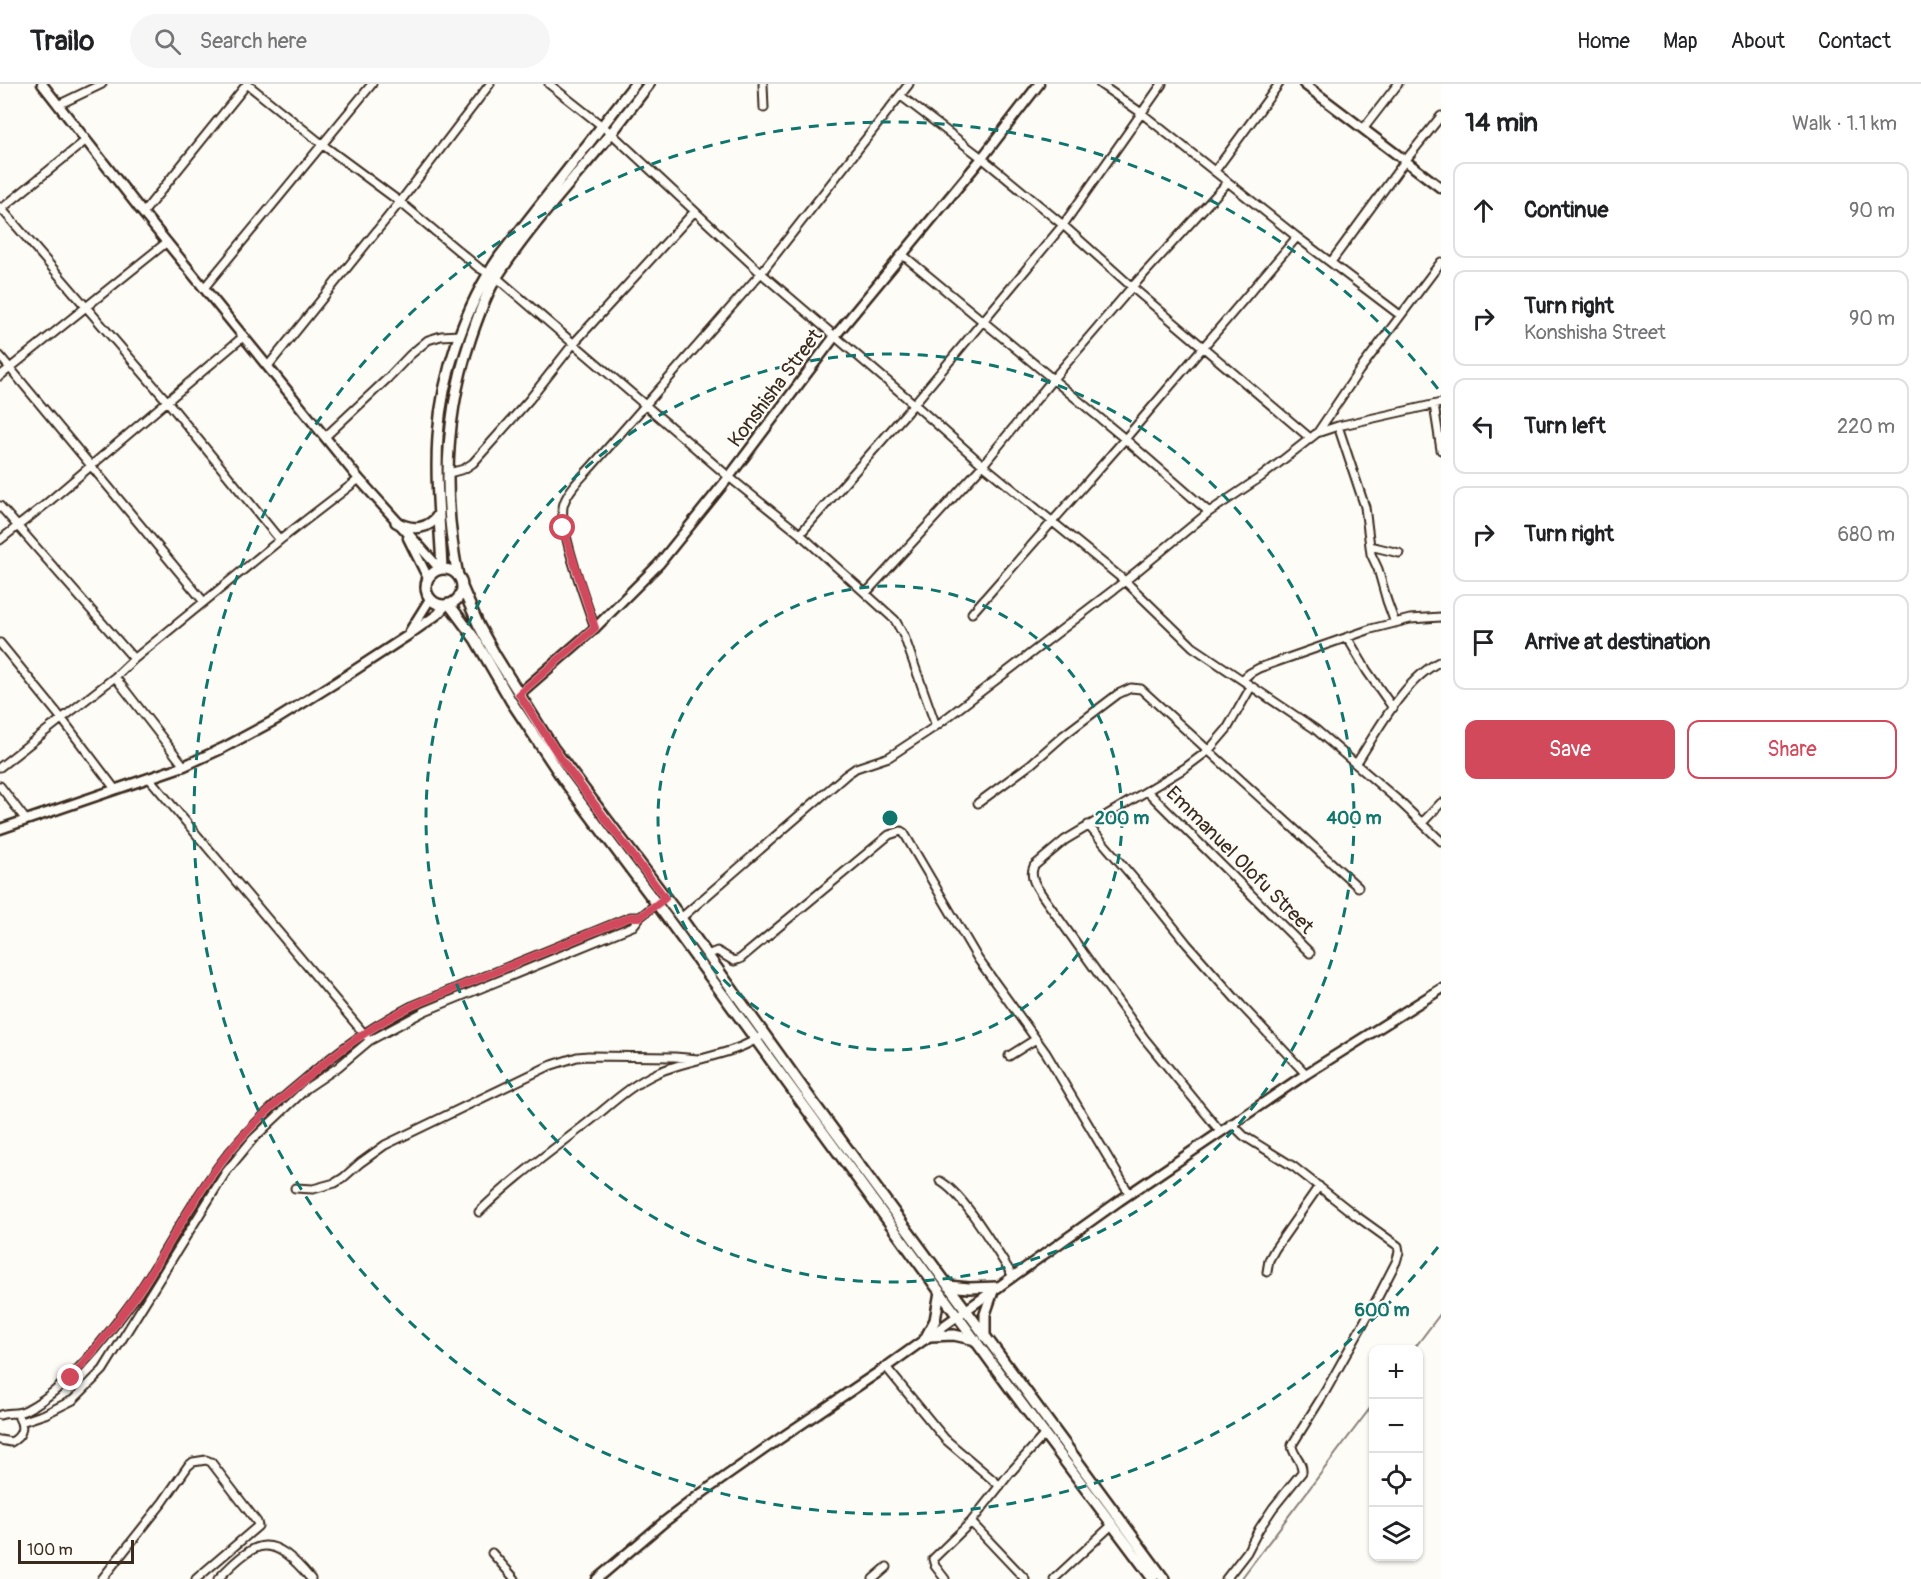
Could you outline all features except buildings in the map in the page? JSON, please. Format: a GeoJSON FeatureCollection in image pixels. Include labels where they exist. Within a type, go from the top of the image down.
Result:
{"type":"FeatureCollection","features":[{"type":"Feature","properties":{"kind":"main road"},"geometry":{"type":"LineString","coordinates":[[441,569],[437,467],[441,411],[460,335],[471,305],[531,215],[635,84]]}},
{"type":"Feature","properties":{"kind":"main road"},"geometry":{"type":"LineString","coordinates":[[649,84],[492,275],[459,376],[450,431],[451,532],[458,576],[479,627],[565,765],[681,918],[944,1289]]}},
{"type":"Feature","properties":{"kind":"main road"},"geometry":{"type":"LineString","coordinates":[[396,522],[408,527],[420,528],[432,522],[439,514]]}},
{"type":"Feature","properties":{"kind":"main road"},"geometry":{"type":"LineString","coordinates":[[458,576],[451,570],[441,569],[433,572],[425,588],[430,598],[438,604],[448,604],[458,597],[462,587]]}},
{"type":"Feature","properties":{"kind":"main road"},"geometry":{"type":"LineString","coordinates":[[448,604],[475,639],[538,743],[602,832],[756,1041],[944,1289],[985,1337],[1164,1579]]}},
{"type":"Feature","properties":{"kind":"main road"},"geometry":{"type":"LineString","coordinates":[[944,1289],[995,1289],[985,1314],[985,1337]]}},
{"type":"Feature","properties":{"kind":"main road"},"geometry":{"type":"LineString","coordinates":[[944,1289],[927,1338],[954,1335],[975,1340]]}},
{"type":"Feature","properties":{"kind":"main road"},"geometry":{"type":"LineString","coordinates":[[962,1312],[975,1340],[1154,1579]]}},
{"type":"Feature","properties":{"kind":"street"},"geometry":{"type":"LineString","coordinates":[[42,84],[85,141],[359,479],[441,569]]}},
{"type":"Feature","properties":{"kind":"street"},"geometry":{"type":"LineString","coordinates":[[58,105],[102,84]]}},
{"type":"Feature","properties":{"kind":"street"},"geometry":{"type":"LineString","coordinates":[[143,213],[247,84],[323,145],[400,202],[479,268],[492,275],[729,477],[800,534],[895,620],[936,726]]}},
{"type":"Feature","properties":{"kind":"street"},"geometry":{"type":"LineString","coordinates":[[204,288],[372,84]]}},
{"type":"Feature","properties":{"kind":"street"},"geometry":{"type":"LineString","coordinates":[[268,366],[400,202],[490,84]]}},
{"type":"Feature","properties":{"kind":"street"},"geometry":{"type":"LineString","coordinates":[[549,84],[611,133],[761,273],[984,465],[1125,581],[1193,647],[1315,729],[1441,841]]}},
{"type":"Feature","properties":{"kind":"street"},"geometry":{"type":"LineString","coordinates":[[763,84],[764,108]]}},
{"type":"Feature","properties":{"kind":"street"},"geometry":{"type":"LineString","coordinates":[[595,628],[563,528],[562,511],[570,491],[761,273],[909,84]]}},
{"type":"Feature","properties":{"kind":"street","name":"Konshisha Street"},"geometry":{"type":"LineString","coordinates":[[519,694],[595,628],[659,564],[729,477],[835,336],[982,158],[1039,84]]}},
{"type":"Feature","properties":{"kind":"street"},"geometry":{"type":"LineString","coordinates":[[1100,84],[1140,112],[1400,315]]}},
{"type":"Feature","properties":{"kind":"street"},"geometry":{"type":"LineString","coordinates":[[800,534],[914,404],[1063,225],[1140,112],[1162,84]]}},
{"type":"Feature","properties":{"kind":"street"},"geometry":{"type":"LineString","coordinates":[[1215,171],[1279,84]]}},
{"type":"Feature","properties":{"kind":"street"},"geometry":{"type":"LineString","coordinates":[[1304,84],[1441,188]]}},
{"type":"Feature","properties":{"kind":"street"},"geometry":{"type":"LineString","coordinates":[[1364,128],[1398,84]]}},
{"type":"Feature","properties":{"kind":"street"},"geometry":{"type":"LineString","coordinates":[[901,96],[982,158],[1063,225],[1132,287],[1310,438]]}},
{"type":"Feature","properties":{"kind":"street"},"geometry":{"type":"LineString","coordinates":[[1331,262],[1441,116]]}},
{"type":"Feature","properties":{"kind":"street"},"geometry":{"type":"LineString","coordinates":[[85,141],[0,208],[167,401],[280,540]]}},
{"type":"Feature","properties":{"kind":"street"},"geometry":{"type":"LineString","coordinates":[[866,593],[984,465],[1053,379],[1132,287],[1228,182]]}},
{"type":"Feature","properties":{"kind":"street"},"geometry":{"type":"LineString","coordinates":[[449,473],[464,470],[473,464],[574,343],[694,212]]}},
{"type":"Feature","properties":{"kind":"street"},"geometry":{"type":"LineString","coordinates":[[972,613],[1298,237]]}},
{"type":"Feature","properties":{"kind":"street"},"geometry":{"type":"LineString","coordinates":[[0,376],[167,242]]}},
{"type":"Feature","properties":{"kind":"street"},"geometry":{"type":"LineString","coordinates":[[903,255],[1125,439],[1209,512]]}},
{"type":"Feature","properties":{"kind":"street"},"geometry":{"type":"LineString","coordinates":[[1317,433],[1339,399],[1441,262]]}},
{"type":"Feature","properties":{"kind":"street"},"geometry":{"type":"LineString","coordinates":[[326,437],[428,340],[441,336],[460,335]]}},
{"type":"Feature","properties":{"kind":"street"},"geometry":{"type":"LineString","coordinates":[[0,540],[46,504],[244,336]]}},
{"type":"Feature","properties":{"kind":"street"},"geometry":{"type":"LineString","coordinates":[[0,356],[204,602]]}},
{"type":"Feature","properties":{"kind":"street"},"geometry":{"type":"LineString","coordinates":[[681,918],[846,775],[856,768],[889,757],[936,726],[1125,581],[1209,512],[1261,477],[1317,433],[1338,426],[1437,404],[1441,450]]}},
{"type":"Feature","properties":{"kind":"street"},"geometry":{"type":"LineString","coordinates":[[1338,426],[1365,507],[1371,554],[1395,622]]}},
{"type":"Feature","properties":{"kind":"street"},"geometry":{"type":"LineString","coordinates":[[0,767],[115,677],[280,540],[359,479]]}},
{"type":"Feature","properties":{"kind":"street"},"geometry":{"type":"LineString","coordinates":[[0,506],[134,659]]}},
{"type":"Feature","properties":{"kind":"street"},"geometry":{"type":"LineString","coordinates":[[405,532],[428,578]]}},
{"type":"Feature","properties":{"kind":"street"},"geometry":{"type":"LineString","coordinates":[[1370,546],[1399,553]]}},
{"type":"Feature","properties":{"kind":"street"},"geometry":{"type":"LineString","coordinates":[[407,636],[430,598]]}},
{"type":"Feature","properties":{"kind":"street"},"geometry":{"type":"LineString","coordinates":[[0,829],[184,766],[278,719],[407,636],[448,604]]}},
{"type":"Feature","properties":{"kind":"street"},"geometry":{"type":"LineString","coordinates":[[1242,680],[1259,668],[1371,629],[1410,619],[1441,616]]}},
{"type":"Feature","properties":{"kind":"street"},"geometry":{"type":"LineString","coordinates":[[1347,637],[1393,708]]}},
{"type":"Feature","properties":{"kind":"street"},"geometry":{"type":"LineString","coordinates":[[0,643],[115,789]]}},
{"type":"Feature","properties":{"kind":"street"},"geometry":{"type":"LineString","coordinates":[[1356,764],[1393,708],[1423,672],[1441,662]]}},
{"type":"Feature","properties":{"kind":"street"},"geometry":{"type":"LineString","coordinates":[[115,677],[184,766]]}},
{"type":"Feature","properties":{"kind":"street"},"geometry":{"type":"LineString","coordinates":[[1220,1131],[1144,1038],[1042,895],[1033,881],[1032,872],[1034,866],[1065,840],[1185,768],[1209,750],[1227,729],[1251,687]]}},
{"type":"Feature","properties":{"kind":"street"},"geometry":{"type":"LineString","coordinates":[[978,803],[1118,694],[1131,688],[1141,689],[1358,887]]}},
{"type":"Feature","properties":{"kind":"street"},"geometry":{"type":"LineString","coordinates":[[149,778],[369,1041]]}},
{"type":"Feature","properties":{"kind":"street"},"geometry":{"type":"LineString","coordinates":[[0,786],[26,820]]}},
{"type":"Feature","properties":{"kind":"street","name":"Emmanuel Olofu Street"},"geometry":{"type":"LineString","coordinates":[[1147,791],[1310,953]]}},
{"type":"Feature","properties":{"kind":"street"},"geometry":{"type":"LineString","coordinates":[[1422,823],[1441,803]]}},
{"type":"Feature","properties":{"kind":"street"},"geometry":{"type":"LineString","coordinates":[[1088,825],[1187,944],[1306,1074]]}},
{"type":"Feature","properties":{"kind":"street"},"geometry":{"type":"LineString","coordinates":[[707,956],[717,951],[734,961],[740,959],[889,835],[901,831],[908,838],[978,959],[1036,1039],[1129,1193]]}},
{"type":"Feature","properties":{"kind":"street"},"geometry":{"type":"LineString","coordinates":[[21,1422],[62,1407],[88,1386],[103,1370],[226,1172],[253,1139],[307,1089],[369,1041],[425,1011],[633,926],[640,917],[665,898]]}},
{"type":"Feature","properties":{"kind":"street"},"geometry":{"type":"LineString","coordinates":[[0,1406],[2,1415],[14,1415],[71,1378],[115,1327],[233,1147],[274,1105],[364,1033],[381,1021],[412,1006],[630,917],[640,917]]}},
{"type":"Feature","properties":{"kind":"street"},"geometry":{"type":"LineString","coordinates":[[597,1579],[702,1493],[886,1367],[1129,1193],[1306,1074],[1441,989]]}},
{"type":"Feature","properties":{"kind":"street"},"geometry":{"type":"LineString","coordinates":[[479,1212],[527,1168],[635,1085],[655,1074],[756,1041],[764,1034]]}},
{"type":"Feature","properties":{"kind":"street"},"geometry":{"type":"LineString","coordinates":[[1010,1056],[1036,1039]]}},
{"type":"Feature","properties":{"kind":"street"},"geometry":{"type":"LineString","coordinates":[[295,1188],[314,1189],[335,1183],[386,1144],[549,1066],[577,1057],[698,1059]]}},
{"type":"Feature","properties":{"kind":"street"},"geometry":{"type":"LineString","coordinates":[[1226,1579],[1247,1552],[1259,1528],[1273,1508],[1302,1472],[1300,1461],[1292,1445],[1325,1392],[1377,1299],[1399,1252],[1396,1244],[1294,1167],[1250,1140],[1232,1123]]}},
{"type":"Feature","properties":{"kind":"street"},"geometry":{"type":"LineString","coordinates":[[940,1181],[949,1186],[960,1198],[1013,1276]]}},
{"type":"Feature","properties":{"kind":"street"},"geometry":{"type":"LineString","coordinates":[[1267,1272],[1269,1260],[1275,1249],[1319,1186]]}},
{"type":"Feature","properties":{"kind":"street"},"geometry":{"type":"LineString","coordinates":[[886,1367],[945,1439],[999,1486]]}},
{"type":"Feature","properties":{"kind":"street"},"geometry":{"type":"LineString","coordinates":[[0,1440],[6,1442],[16,1439],[22,1432],[21,1422],[14,1415]]}},
{"type":"Feature","properties":{"kind":"street"},"geometry":{"type":"LineString","coordinates":[[945,1579],[933,1561],[971,1522],[1045,1434]]}},
{"type":"Feature","properties":{"kind":"street"},"geometry":{"type":"LineString","coordinates":[[102,1579],[163,1503],[188,1466],[193,1462],[206,1460],[211,1462],[258,1526],[196,1579]]}},
{"type":"Feature","properties":{"kind":"street"},"geometry":{"type":"LineString","coordinates":[[971,1522],[1025,1579]]}},
{"type":"Feature","properties":{"kind":"street"},"geometry":{"type":"LineString","coordinates":[[1054,1579],[1113,1524]]}},
{"type":"Feature","properties":{"kind":"street"},"geometry":{"type":"LineString","coordinates":[[218,1579],[247,1551],[262,1546],[284,1551],[311,1579]]}},
{"type":"Feature","properties":{"kind":"street"},"geometry":{"type":"LineString","coordinates":[[492,1553],[515,1579]]}},
{"type":"Feature","properties":{"kind":"street"},"geometry":{"type":"LineString","coordinates":[[873,1579],[887,1567]]}},
{"type":"Feature","properties":{"kind":"waterway"},"geometry":{"type":"LineString","coordinates":[[1417,1345],[1441,1313]]}},
{"type":"Feature","properties":{"kind":"waterway"},"geometry":{"type":"LineString","coordinates":[[1241,1579],[1369,1410]]}},
{"type":"Feature","properties":{"kind":"route"},"geometry":{"type":"LineString","coordinates":[[71,1378],[115,1327],[216,1169],[233,1147],[274,1105],[334,1055],[381,1021],[412,1006],[630,917],[640,917],[665,898],[565,765],[519,694],[595,628],[563,528]]}}]}
